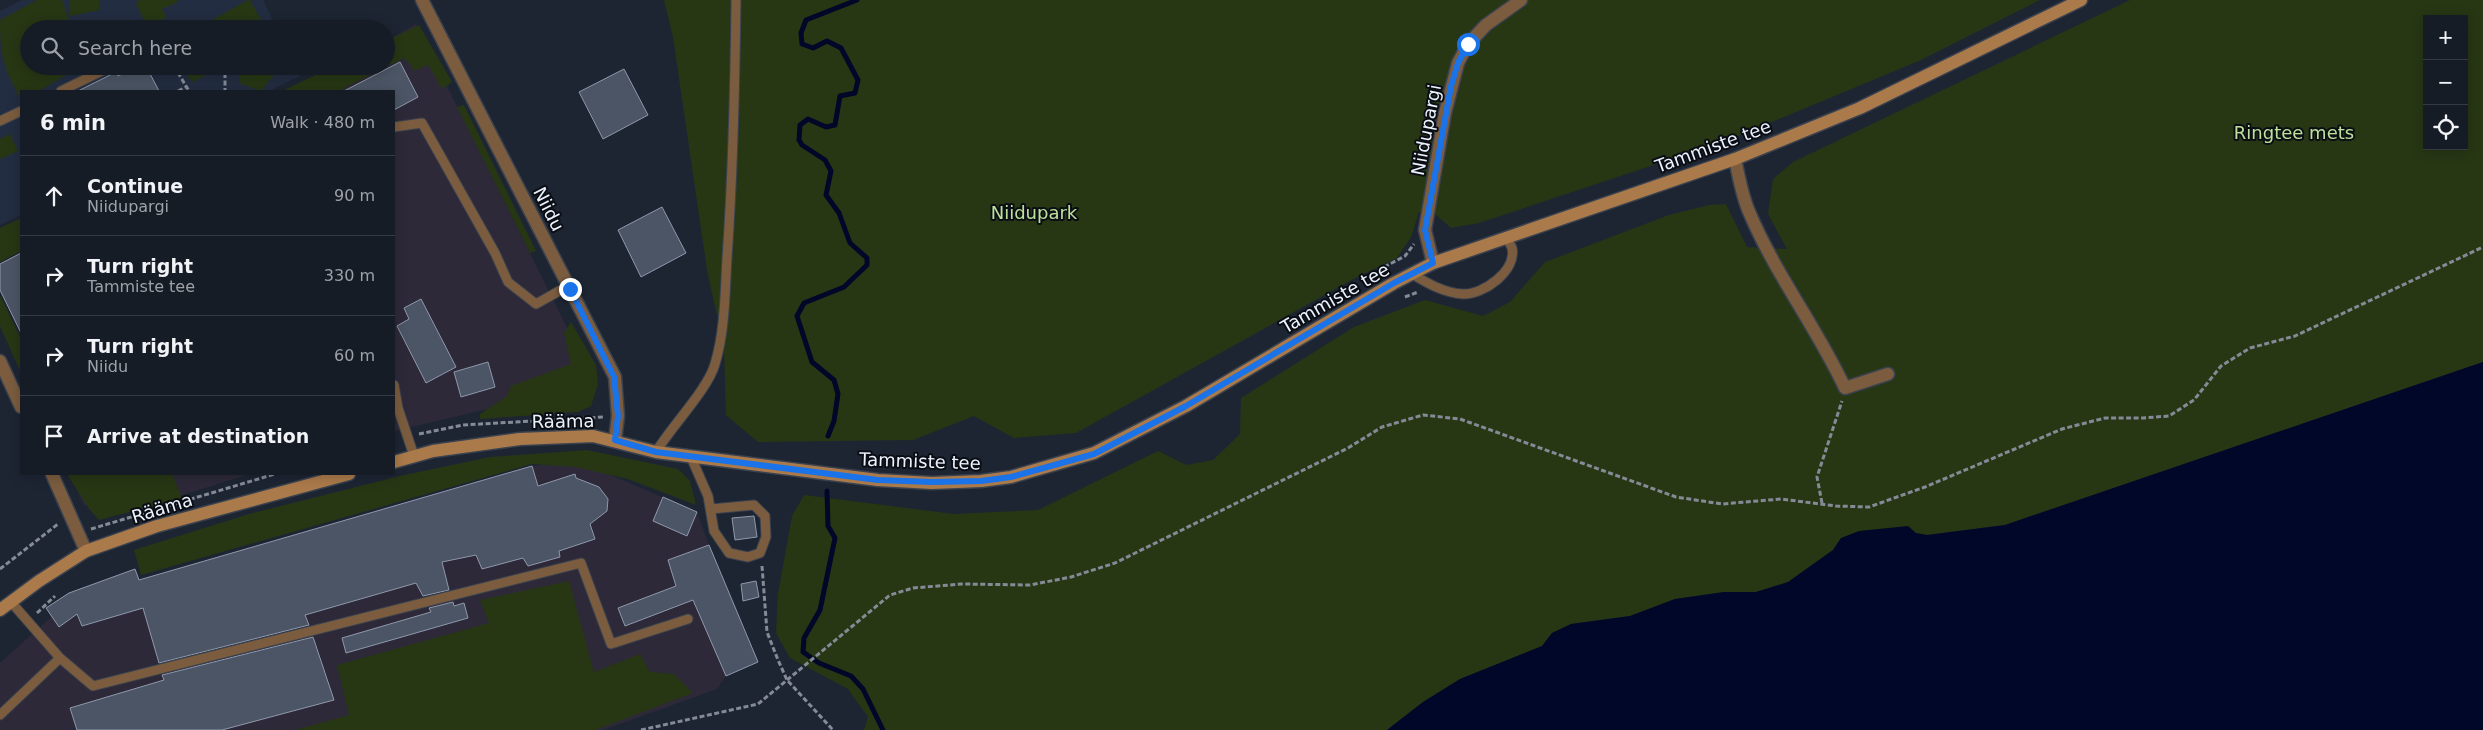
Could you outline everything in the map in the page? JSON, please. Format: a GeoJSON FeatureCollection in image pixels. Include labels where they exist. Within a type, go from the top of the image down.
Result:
{"type":"FeatureCollection","features":[{"type":"Feature","properties":{"kind":"main road","name":"Tammiste tee"},"geometry":{"type":"LineString","coordinates":[[615,440],[656,452],[691,458],[878,480],[932,482],[981,481],[1011,477],[1094,454],[1186,406],[1433,263],[1735,159],[1860,108],[2081,0]]}},
{"type":"Feature","properties":{"kind":"main road","name":"Rääma"},"geometry":{"type":"LineString","coordinates":[[395,462],[433,451],[520,439],[593,436],[615,440]]}},
{"type":"Feature","properties":{"kind":"main road","name":"Rääma"},"geometry":{"type":"LineString","coordinates":[[0,610],[86,551],[156,526],[345,475]]}},
{"type":"Feature","properties":{"kind":"street","name":"Niidu"},"geometry":{"type":"LineString","coordinates":[[422,0],[614,377],[618,416],[615,440]]}},
{"type":"Feature","properties":{"kind":"street","name":"Niidupargi"},"geometry":{"type":"LineString","coordinates":[[1433,263],[1425,230],[1445,113],[1458,63],[1468,44],[1486,25],[1521,0]]}},
{"type":"Feature","properties":{"kind":"street"},"geometry":{"type":"LineString","coordinates":[[1735,159],[1749,213],[1775,265],[1819,337],[1845,388],[1888,374]]}},
{"type":"Feature","properties":{"kind":"street"},"geometry":{"type":"LineString","coordinates":[[0,361],[20,404]]}},
{"type":"Feature","properties":{"kind":"street"},"geometry":{"type":"LineString","coordinates":[[52,475],[86,551]]}},
{"type":"Feature","properties":{"kind":"lane"},"geometry":{"type":"LineString","coordinates":[[656,452],[667,434],[697,396],[715,366],[724,312],[729,232],[736,0]]}},
{"type":"Feature","properties":{"kind":"lane"},"geometry":{"type":"LineString","coordinates":[[63,90],[94,75]]}},
{"type":"Feature","properties":{"kind":"lane"},"geometry":{"type":"LineString","coordinates":[[0,121],[20,111]]}},
{"type":"Feature","properties":{"kind":"lane"},"geometry":{"type":"LineString","coordinates":[[395,127],[422,123],[495,253],[508,282],[536,304],[568,286]]}},
{"type":"Feature","properties":{"kind":"lane"},"geometry":{"type":"LineString","coordinates":[[1412,274],[1433,287],[1464,294],[1492,285],[1510,266],[1512,249],[1506,238]]}},
{"type":"Feature","properties":{"kind":"lane"},"geometry":{"type":"LineString","coordinates":[[395,391],[398,408],[414,456]]}},
{"type":"Feature","properties":{"kind":"lane"},"geometry":{"type":"LineString","coordinates":[[691,458],[711,509],[714,531],[729,553],[748,557],[760,553],[766,537],[765,516],[754,505],[711,509]]}},
{"type":"Feature","properties":{"kind":"lane"},"geometry":{"type":"LineString","coordinates":[[11,602],[60,658],[93,686],[580,563],[611,644],[688,619]]}},
{"type":"Feature","properties":{"kind":"lane"},"geometry":{"type":"LineString","coordinates":[[0,715],[60,658]]}},
{"type":"Feature","properties":{"kind":"path"},"geometry":{"type":"LineString","coordinates":[[179,75],[186,88],[181,90]]}},
{"type":"Feature","properties":{"kind":"path"},"geometry":{"type":"LineString","coordinates":[[225,75],[225,90]]}},
{"type":"Feature","properties":{"kind":"path"},"geometry":{"type":"LineString","coordinates":[[1371,274],[1405,256],[1425,230]]}},
{"type":"Feature","properties":{"kind":"path"},"geometry":{"type":"LineString","coordinates":[[641,730],[758,704],[890,595],[913,588],[962,584],[1030,585],[1071,577],[1115,563],[1306,469],[1382,427],[1423,415],[1460,419],[1676,497],[1722,504],[1781,499],[1836,506],[1869,507],[1925,487],[2062,429],[2105,418],[2169,416],[2194,400],[2221,366],[2250,348],[2295,336],[2483,247]]}},
{"type":"Feature","properties":{"kind":"path"},"geometry":{"type":"LineString","coordinates":[[1822,503],[1817,477],[1845,388]]}},
{"type":"Feature","properties":{"kind":"path"},"geometry":{"type":"LineString","coordinates":[[79,532],[272,475]]}},
{"type":"Feature","properties":{"kind":"path"},"geometry":{"type":"LineString","coordinates":[[0,569],[70,514]]}},
{"type":"Feature","properties":{"kind":"path"},"geometry":{"type":"LineString","coordinates":[[760,553],[767,632],[787,680],[833,730]]}},
{"type":"Feature","properties":{"kind":"path"},"geometry":{"type":"LineString","coordinates":[[28,621],[55,596]]}},
{"type":"Feature","properties":{"kind":"shaded area"},"geometry":{"type":"Polygon","coordinates":[[[22,0],[263,0],[273,20],[20,20],[20,75],[300,76],[271,90],[20,90],[20,215],[0,225],[0,11],[22,0]]]}},
{"type":"Feature","properties":{"kind":"shaded area"},"geometry":{"type":"Polygon","coordinates":[[[416,24],[591,376],[517,402],[395,431],[395,90],[303,90],[355,75],[395,75],[395,36],[416,24]]]}},
{"type":"Feature","properties":{"kind":"shaded area"},"geometry":{"type":"Polygon","coordinates":[[[2483,362],[2483,730],[1387,730],[1423,702],[1460,679],[1542,646],[1552,633],[1571,624],[1630,616],[1675,599],[1724,592],[1756,592],[1788,582],[1833,550],[1841,538],[1859,531],[1908,526],[1916,533],[1927,535],[2005,525],[2483,362]]]}},
{"type":"Feature","properties":{"kind":"shaded area"},"geometry":{"type":"Polygon","coordinates":[[[578,461],[697,512],[758,662],[726,676],[717,689],[603,730],[0,730],[0,663],[51,617],[46,608],[69,593],[135,569],[140,580],[532,466],[578,461]]]}},
{"type":"Feature","properties":{"kind":"shaded area"},"geometry":{"type":"Polygon","coordinates":[[[70,475],[247,475],[122,514],[84,505],[70,475]]]}},
{"type":"Feature","properties":{"kind":"green space"},"geometry":{"type":"Polygon","coordinates":[[[37,0],[62,0],[69,20],[20,20],[20,75],[66,75],[41,90],[20,90],[20,98],[4,62],[0,20],[37,0]]]}},
{"type":"Feature","properties":{"kind":"green space"},"geometry":{"type":"Polygon","coordinates":[[[69,0],[99,0],[100,10],[70,16],[69,0]]]}},
{"type":"Feature","properties":{"kind":"green space"},"geometry":{"type":"Polygon","coordinates":[[[140,0],[177,0],[178,2],[162,9],[167,17],[161,20],[144,20],[136,3],[140,0]]]}},
{"type":"Feature","properties":{"kind":"green space"},"geometry":{"type":"Polygon","coordinates":[[[250,0],[261,20],[212,20],[250,0]]]}},
{"type":"Feature","properties":{"kind":"green space","name":"Niidupark"},"geometry":{"type":"Polygon","coordinates":[[[664,0],[2040,0],[1921,60],[1726,141],[1479,223],[1451,228],[1436,215],[1419,212],[1411,237],[1397,258],[1357,277],[1076,433],[1014,438],[974,416],[913,440],[758,442],[726,415],[724,348],[707,270],[673,37],[664,0]]]}},
{"type":"Feature","properties":{"kind":"green space","name":"Ringtee mets"},"geometry":{"type":"Polygon","coordinates":[[[2130,0],[2483,0],[2483,362],[2005,525],[1927,535],[1916,533],[1841,538],[1833,550],[1788,582],[1756,592],[1724,592],[1675,599],[1630,616],[1571,624],[1552,633],[1542,646],[1460,679],[1423,702],[1387,730],[864,730],[868,717],[848,689],[790,658],[776,633],[778,594],[792,516],[804,495],[954,514],[1038,510],[1158,451],[1186,465],[1213,460],[1240,434],[1241,398],[1354,327],[1425,300],[1483,316],[1510,302],[1545,262],[1669,215],[1709,205],[1726,204],[1747,247],[1787,249],[1768,214],[1773,179],[1793,162],[2130,0]]]}},
{"type":"Feature","properties":{"kind":"green space"},"geometry":{"type":"Polygon","coordinates":[[[419,25],[452,82],[442,89],[428,65],[414,71],[407,60],[402,59],[395,63],[395,37],[419,25]]]}},
{"type":"Feature","properties":{"kind":"green space"},"geometry":{"type":"Polygon","coordinates":[[[187,75],[207,75],[192,82],[187,75]]]}},
{"type":"Feature","properties":{"kind":"green space"},"geometry":{"type":"Polygon","coordinates":[[[239,75],[274,75],[262,90],[239,83],[239,75]]]}},
{"type":"Feature","properties":{"kind":"green space"},"geometry":{"type":"Polygon","coordinates":[[[315,75],[370,75],[341,90],[284,90],[315,75]]]}},
{"type":"Feature","properties":{"kind":"green space"},"geometry":{"type":"Polygon","coordinates":[[[464,105],[536,251],[530,253],[457,107],[464,105]]]}},
{"type":"Feature","properties":{"kind":"green space"},"geometry":{"type":"Polygon","coordinates":[[[10,134],[18,151],[0,159],[0,139],[10,134]]]}},
{"type":"Feature","properties":{"kind":"green space"},"geometry":{"type":"Polygon","coordinates":[[[20,218],[20,252],[0,262],[0,228],[20,218]]]}},
{"type":"Feature","properties":{"kind":"green space"},"geometry":{"type":"Polygon","coordinates":[[[0,295],[20,337],[20,371],[0,326],[0,295]]]}},
{"type":"Feature","properties":{"kind":"green space"},"geometry":{"type":"Polygon","coordinates":[[[571,322],[596,365],[598,384],[591,406],[578,412],[480,419],[480,414],[507,396],[511,386],[571,364],[564,333],[571,322]]]}},
{"type":"Feature","properties":{"kind":"green space"},"geometry":{"type":"Polygon","coordinates":[[[587,450],[678,469],[690,481],[696,505],[628,479],[576,467],[532,464],[141,575],[134,550],[249,514],[400,476],[490,457],[587,450]]]}},
{"type":"Feature","properties":{"kind":"green space"},"geometry":{"type":"Polygon","coordinates":[[[68,475],[172,475],[182,498],[99,520],[90,510],[68,475]]]}},
{"type":"Feature","properties":{"kind":"green space"},"geometry":{"type":"Polygon","coordinates":[[[569,581],[594,672],[640,654],[650,672],[674,674],[693,693],[595,730],[295,730],[349,715],[337,665],[489,623],[480,600],[569,581]]]}},
{"type":"Feature","properties":{"kind":"building"},"geometry":{"type":"Polygon","coordinates":[[[400,62],[418,97],[395,109],[395,90],[346,90],[375,75],[395,75],[395,65],[400,62]]]}},
{"type":"Feature","properties":{"kind":"building"},"geometry":{"type":"Polygon","coordinates":[[[624,69],[648,115],[603,139],[579,92],[624,69]]]}},
{"type":"Feature","properties":{"kind":"building"},"geometry":{"type":"Polygon","coordinates":[[[110,75],[151,75],[158,90],[80,90],[110,75]]]}},
{"type":"Feature","properties":{"kind":"building"},"geometry":{"type":"Polygon","coordinates":[[[662,207],[686,253],[641,277],[618,230],[662,207]]]}},
{"type":"Feature","properties":{"kind":"building"},"geometry":{"type":"Polygon","coordinates":[[[20,254],[20,331],[0,290],[0,264],[20,254]]]}},
{"type":"Feature","properties":{"kind":"building"},"geometry":{"type":"Polygon","coordinates":[[[421,299],[456,367],[426,383],[397,326],[409,319],[404,308],[421,299]]]}},
{"type":"Feature","properties":{"kind":"building"},"geometry":{"type":"Polygon","coordinates":[[[488,362],[495,387],[461,397],[454,372],[488,362]]]}},
{"type":"Feature","properties":{"kind":"building"},"geometry":{"type":"Polygon","coordinates":[[[532,466],[538,486],[575,474],[576,478],[599,487],[608,499],[607,511],[590,524],[595,539],[559,551],[560,557],[528,566],[523,558],[482,569],[476,555],[442,562],[449,590],[423,596],[416,583],[305,615],[309,625],[159,663],[143,608],[82,626],[77,614],[59,627],[46,608],[69,593],[135,569],[139,580],[532,466]]]}},
{"type":"Feature","properties":{"kind":"building"},"geometry":{"type":"Polygon","coordinates":[[[663,497],[697,512],[687,536],[653,521],[663,497]]]}},
{"type":"Feature","properties":{"kind":"building"},"geometry":{"type":"Polygon","coordinates":[[[754,516],[757,537],[735,540],[732,518],[754,516]]]}},
{"type":"Feature","properties":{"kind":"building"},"geometry":{"type":"Polygon","coordinates":[[[709,545],[758,662],[726,676],[693,600],[625,626],[618,608],[676,586],[668,560],[709,545]]]}},
{"type":"Feature","properties":{"kind":"building"},"geometry":{"type":"Polygon","coordinates":[[[756,581],[759,597],[743,601],[741,584],[756,581]]]}},
{"type":"Feature","properties":{"kind":"building"},"geometry":{"type":"Polygon","coordinates":[[[453,602],[454,606],[464,603],[468,618],[346,653],[342,638],[431,612],[429,608],[453,602]]]}},
{"type":"Feature","properties":{"kind":"building"},"geometry":{"type":"Polygon","coordinates":[[[313,637],[334,700],[222,730],[77,730],[70,708],[164,680],[162,675],[313,637]]]}},
{"type":"Feature","properties":{"kind":"waterway"},"geometry":{"type":"LineString","coordinates":[[828,436],[834,421],[838,394],[834,380],[812,362],[797,316],[804,303],[844,287],[867,265],[867,258],[850,243],[839,213],[826,195],[831,171],[825,160],[802,145],[799,140],[800,125],[808,119],[826,127],[835,125],[840,96],[855,93],[858,80],[841,48],[827,41],[813,48],[802,44],[801,33],[806,20],[857,0]]}},
{"type":"Feature","properties":{"kind":"waterway"},"geometry":{"type":"LineString","coordinates":[[827,491],[828,526],[835,538],[820,610],[804,638],[803,652],[819,663],[851,676],[863,689],[883,730]]}},
{"type":"Feature","properties":{"kind":"route"},"geometry":{"type":"LineString","coordinates":[[570,289],[614,377],[618,397],[615,440],[656,452],[691,458],[759,464],[878,480],[981,481],[1011,477],[1094,454],[1186,406],[1394,283],[1433,263],[1425,230],[1451,86],[1458,63],[1468,44]]}}]}
